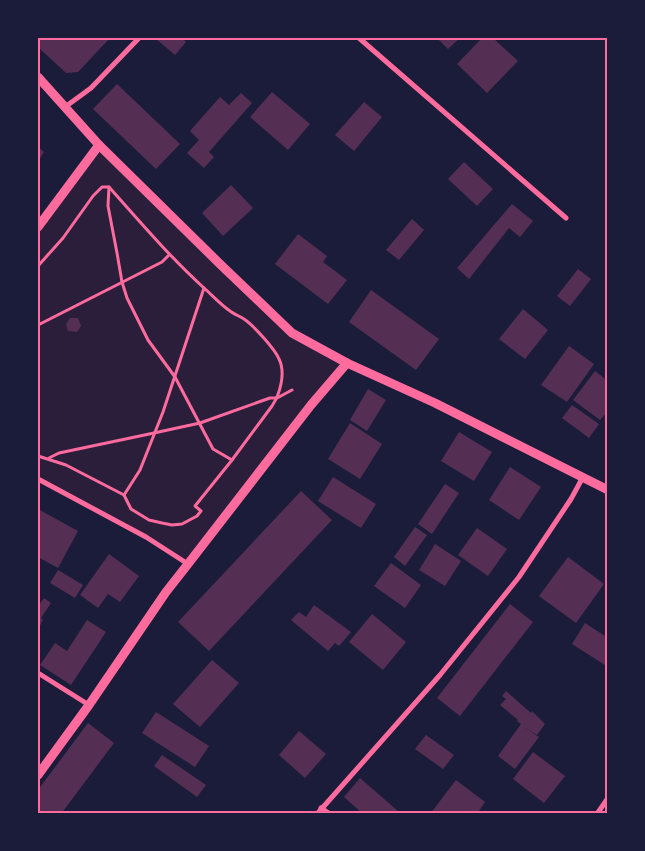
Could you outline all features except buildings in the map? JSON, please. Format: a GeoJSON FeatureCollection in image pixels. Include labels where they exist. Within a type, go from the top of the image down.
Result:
{"type":"FeatureCollection","features":[{"type":"Feature","properties":{"kind":"street"},"geometry":{"type":"LineString","coordinates":[[65,107],[91,88],[139,38]]}},
{"type":"Feature","properties":{"kind":"street"},"geometry":{"type":"LineString","coordinates":[[359,38],[566,218]]}},
{"type":"Feature","properties":{"kind":"street"},"geometry":{"type":"LineString","coordinates":[[38,77],[99,145],[292,333],[347,363],[435,403],[608,490]]}},
{"type":"Feature","properties":{"kind":"street"},"geometry":{"type":"LineString","coordinates":[[38,227],[99,145]]}},
{"type":"Feature","properties":{"kind":"street"},"geometry":{"type":"LineString","coordinates":[[38,775],[166,592],[311,405],[347,363]]}},
{"type":"Feature","properties":{"kind":"street"},"geometry":{"type":"LineString","coordinates":[[317,814],[440,675],[519,577],[572,499],[583,477]]}},
{"type":"Feature","properties":{"kind":"street"},"geometry":{"type":"LineString","coordinates":[[38,478],[146,537],[188,564]]}},
{"type":"Feature","properties":{"kind":"street"},"geometry":{"type":"LineString","coordinates":[[38,673],[88,705]]}},
{"type":"Feature","properties":{"kind":"street"},"geometry":{"type":"LineString","coordinates":[[598,814],[608,798]]}},
{"type":"Feature","properties":{"kind":"street"},"geometry":{"type":"LineString","coordinates":[[321,808],[330,814]]}},
{"type":"Feature","properties":{"kind":"path"},"geometry":{"type":"LineString","coordinates":[[38,266],[63,238],[93,196],[102,188],[109,188],[204,288],[231,312],[245,319],[275,351],[282,369],[277,398],[232,460],[195,506],[201,511],[198,516],[182,524],[172,525],[149,520],[132,509],[124,495],[66,465],[38,456]]}},
{"type":"Feature","properties":{"kind":"path"},"geometry":{"type":"LineString","coordinates":[[109,188],[108,206],[122,282],[127,298],[148,340],[175,377],[213,449],[232,460]]}},
{"type":"Feature","properties":{"kind":"path"},"geometry":{"type":"LineString","coordinates":[[38,325],[162,262],[170,254]]}},
{"type":"Feature","properties":{"kind":"path"},"geometry":{"type":"LineString","coordinates":[[124,495],[140,470],[175,377],[204,288]]}},
{"type":"Feature","properties":{"kind":"path"},"geometry":{"type":"LineString","coordinates":[[48,459],[59,453],[200,423],[270,398],[277,398],[292,390]]}},
{"type":"Feature","properties":{"kind":"shaded area"},"geometry":{"type":"Polygon","coordinates":[[[99,145],[292,333],[347,363],[188,564],[155,543],[38,479],[38,227],[99,145]]]}}]}
